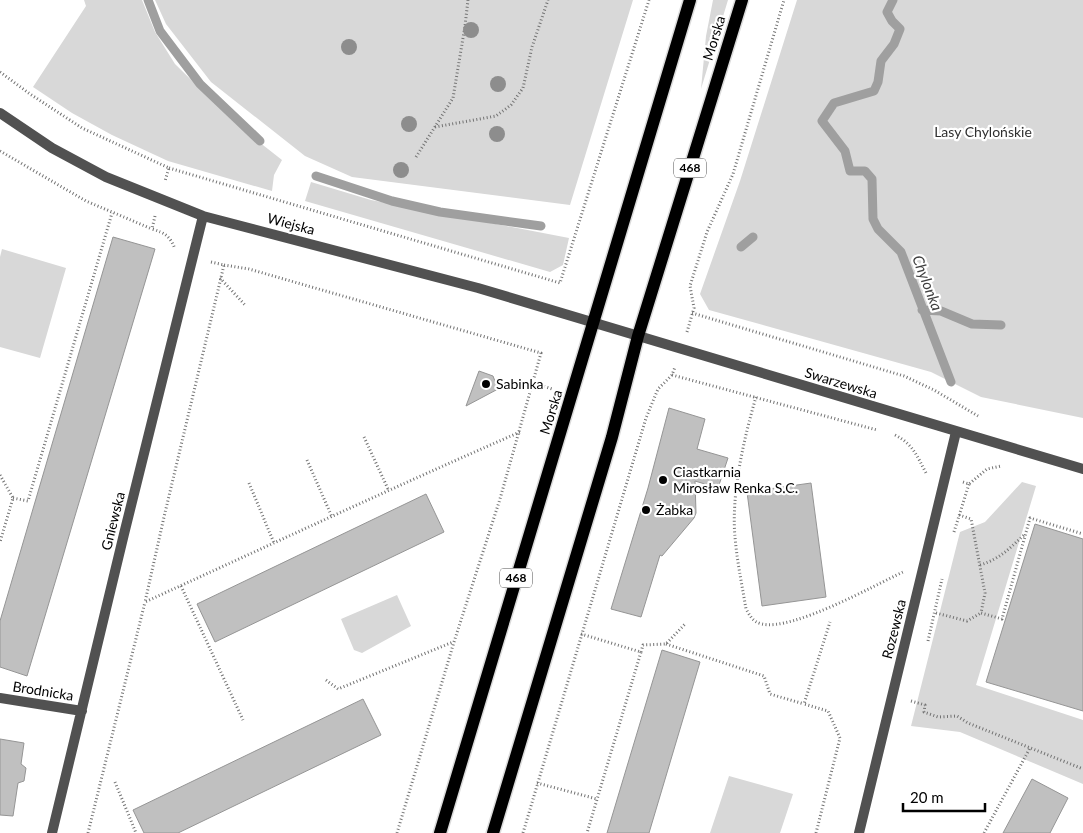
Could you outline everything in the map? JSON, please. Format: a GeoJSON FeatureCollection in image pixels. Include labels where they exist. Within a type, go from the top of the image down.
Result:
{"type":"FeatureCollection","features":[{"type":"Feature","properties":{"kind":"main road","name":"Morska"},"geometry":{"type":"LineString","coordinates":[[440,833],[690,0]]}},
{"type":"Feature","properties":{"kind":"main road","name":"Morska"},"geometry":{"type":"LineString","coordinates":[[492,833],[612,436],[638,336],[742,0]]}},
{"type":"Feature","properties":{"kind":"street","name":"Wiejska"},"geometry":{"type":"LineString","coordinates":[[0,113],[52,148],[106,177],[203,216],[478,288],[592,323]]}},
{"type":"Feature","properties":{"kind":"street","name":"Gniewska"},"geometry":{"type":"LineString","coordinates":[[52,833],[203,216]]}},
{"type":"Feature","properties":{"kind":"street","name":"Swarzewska"},"geometry":{"type":"LineString","coordinates":[[592,323],[1083,469]]}},
{"type":"Feature","properties":{"kind":"street","name":"Rozewska"},"geometry":{"type":"LineString","coordinates":[[859,833],[956,432]]}},
{"type":"Feature","properties":{"kind":"street","name":"Brodnicka"},"geometry":{"type":"LineString","coordinates":[[0,698],[82,711]]}},
{"type":"Feature","properties":{"kind":"path"},"geometry":{"type":"LineString","coordinates":[[416,157],[453,98],[468,0]]}},
{"type":"Feature","properties":{"kind":"path"},"geometry":{"type":"LineString","coordinates":[[435,127],[496,116],[511,105],[523,88],[532,47],[548,0]]}},
{"type":"Feature","properties":{"kind":"path"},"geometry":{"type":"LineString","coordinates":[[0,72],[82,128],[169,168],[560,283],[649,0]]}},
{"type":"Feature","properties":{"kind":"path"},"geometry":{"type":"LineString","coordinates":[[694,308],[690,286],[707,232],[733,174],[784,0]]}},
{"type":"Feature","properties":{"kind":"path"},"geometry":{"type":"LineString","coordinates":[[0,151],[86,201],[163,232],[171,238],[176,252],[224,265],[249,269],[541,353],[500,499],[454,642],[397,833]]}},
{"type":"Feature","properties":{"kind":"path"},"geometry":{"type":"LineString","coordinates":[[152,229],[169,168]]}},
{"type":"Feature","properties":{"kind":"path"},"geometry":{"type":"LineString","coordinates":[[13,498],[28,501],[112,213]]}},
{"type":"Feature","properties":{"kind":"path"},"geometry":{"type":"LineString","coordinates":[[88,833],[145,602],[224,265]]}},
{"type":"Feature","properties":{"kind":"path"},"geometry":{"type":"LineString","coordinates":[[220,278],[246,306]]}},
{"type":"Feature","properties":{"kind":"path"},"geometry":{"type":"LineString","coordinates":[[692,313],[904,376],[934,390],[986,420]]}},
{"type":"Feature","properties":{"kind":"path"},"geometry":{"type":"LineString","coordinates":[[523,833],[646,418],[658,389],[672,374],[885,432]]}},
{"type":"Feature","properties":{"kind":"path"},"geometry":{"type":"LineString","coordinates":[[756,397],[743,444],[736,501],[735,535],[746,609],[752,619],[763,624],[781,623],[815,614],[904,571]]}},
{"type":"Feature","properties":{"kind":"path"},"geometry":{"type":"LineString","coordinates":[[145,602],[332,517],[388,489],[520,432]]}},
{"type":"Feature","properties":{"kind":"path"},"geometry":{"type":"LineString","coordinates":[[894,434],[905,440],[912,448],[927,474],[969,484],[987,469],[1003,465]]}},
{"type":"Feature","properties":{"kind":"path"},"geometry":{"type":"LineString","coordinates":[[364,437],[388,489]]}},
{"type":"Feature","properties":{"kind":"path"},"geometry":{"type":"LineString","coordinates":[[307,460],[332,517]]}},
{"type":"Feature","properties":{"kind":"path"},"geometry":{"type":"LineString","coordinates":[[0,475],[13,498],[0,542]]}},
{"type":"Feature","properties":{"kind":"path"},"geometry":{"type":"LineString","coordinates":[[249,483],[274,543]]}},
{"type":"Feature","properties":{"kind":"path"},"geometry":{"type":"LineString","coordinates":[[959,515],[971,519],[985,593],[981,613]]}},
{"type":"Feature","properties":{"kind":"path"},"geometry":{"type":"LineString","coordinates":[[936,613],[967,621],[981,613],[1002,619],[1030,518],[1083,534]]}},
{"type":"Feature","properties":{"kind":"path"},"geometry":{"type":"LineString","coordinates":[[980,564],[992,561],[1002,555],[1026,534]]}},
{"type":"Feature","properties":{"kind":"path"},"geometry":{"type":"LineString","coordinates":[[181,586],[243,720]]}},
{"type":"Feature","properties":{"kind":"path"},"geometry":{"type":"LineString","coordinates":[[804,704],[830,622]]}},
{"type":"Feature","properties":{"kind":"path"},"geometry":{"type":"LineString","coordinates":[[666,644],[685,624]]}},
{"type":"Feature","properties":{"kind":"path"},"geometry":{"type":"LineString","coordinates":[[581,634],[641,652]]}},
{"type":"Feature","properties":{"kind":"path"},"geometry":{"type":"LineString","coordinates":[[326,680],[338,689],[454,642]]}},
{"type":"Feature","properties":{"kind":"path"},"geometry":{"type":"LineString","coordinates":[[587,833],[643,645],[666,644],[764,676],[770,694],[828,711],[840,738],[816,833]]}},
{"type":"Feature","properties":{"kind":"path"},"geometry":{"type":"LineString","coordinates":[[910,700],[925,704],[924,712],[938,717],[957,716],[968,723],[1083,769]]}},
{"type":"Feature","properties":{"kind":"path"},"geometry":{"type":"LineString","coordinates":[[984,833],[1030,748]]}},
{"type":"Feature","properties":{"kind":"path"},"geometry":{"type":"LineString","coordinates":[[115,782],[136,833]]}},
{"type":"Feature","properties":{"kind":"path"},"geometry":{"type":"LineString","coordinates":[[538,783],[597,799]]}},
{"type":"Feature","properties":{"kind":"green space"},"geometry":{"type":"Polygon","coordinates":[[[84,0],[142,0],[155,32],[175,64],[236,124],[282,160],[274,175],[272,191],[168,161],[112,135],[72,113],[33,87],[86,6],[84,0]]]}},
{"type":"Feature","properties":{"kind":"green space"},"geometry":{"type":"Polygon","coordinates":[[[155,0],[633,0],[570,205],[352,177],[305,156],[211,82],[166,24],[155,0]]]}},
{"type":"Feature","properties":{"kind":"green space"},"geometry":{"type":"Polygon","coordinates":[[[713,0],[728,0],[701,89],[706,36],[713,0]]]}},
{"type":"Feature","properties":{"kind":"green space","name":"Lasy Chylońskie"},"geometry":{"type":"Polygon","coordinates":[[[797,0],[1083,0],[1083,418],[981,397],[931,372],[709,310],[700,294],[740,181],[797,0]]]}},
{"type":"Feature","properties":{"kind":"green space"},"geometry":{"type":"Polygon","coordinates":[[[311,182],[371,200],[569,238],[563,265],[550,272],[305,201],[311,182]]]}},
{"type":"Feature","properties":{"kind":"green space"},"geometry":{"type":"Polygon","coordinates":[[[2,249],[66,268],[40,358],[0,347],[0,257],[2,249]]]}},
{"type":"Feature","properties":{"kind":"green space"},"geometry":{"type":"Polygon","coordinates":[[[1022,482],[1036,486],[976,685],[1083,720],[1083,784],[960,732],[911,726],[960,532],[985,522],[1022,482]]]}},
{"type":"Feature","properties":{"kind":"green space"},"geometry":{"type":"Polygon","coordinates":[[[397,595],[411,626],[362,653],[354,650],[341,619],[397,595]]]}},
{"type":"Feature","properties":{"kind":"green space"},"geometry":{"type":"Polygon","coordinates":[[[729,776],[793,794],[780,833],[710,833],[729,776]]]}},
{"type":"Feature","properties":{"kind":"building"},"geometry":{"type":"Polygon","coordinates":[[[113,237],[155,249],[27,676],[0,667],[0,621],[113,237]]]}},
{"type":"Feature","properties":{"kind":"building"},"geometry":{"type":"Polygon","coordinates":[[[479,371],[493,376],[498,389],[466,406],[479,371]]]}},
{"type":"Feature","properties":{"kind":"building"},"geometry":{"type":"Polygon","coordinates":[[[669,408],[705,419],[697,449],[728,458],[718,488],[695,481],[696,513],[694,518],[662,556],[660,555],[641,617],[611,609],[648,488],[669,408]]]}},
{"type":"Feature","properties":{"kind":"building"},"geometry":{"type":"Polygon","coordinates":[[[811,483],[826,597],[762,606],[747,492],[811,483]]]}},
{"type":"Feature","properties":{"kind":"building"},"geometry":{"type":"Polygon","coordinates":[[[426,494],[444,532],[215,642],[197,604],[426,494]]]}},
{"type":"Feature","properties":{"kind":"building"},"geometry":{"type":"Polygon","coordinates":[[[1035,524],[1083,539],[1083,711],[986,682],[1035,524]]]}},
{"type":"Feature","properties":{"kind":"building"},"geometry":{"type":"Polygon","coordinates":[[[662,650],[700,662],[649,833],[607,833],[662,650]]]}},
{"type":"Feature","properties":{"kind":"building"},"geometry":{"type":"Polygon","coordinates":[[[363,699],[381,735],[178,833],[144,833],[133,810],[363,699]]]}},
{"type":"Feature","properties":{"kind":"building"},"geometry":{"type":"Polygon","coordinates":[[[0,739],[24,743],[21,764],[26,768],[24,781],[18,783],[13,816],[0,815],[0,739]]]}},
{"type":"Feature","properties":{"kind":"building"},"geometry":{"type":"Polygon","coordinates":[[[1032,779],[1068,798],[1050,833],[1003,833],[1032,779]]]}},
{"type":"Feature","properties":{"kind":"waterway"},"geometry":{"type":"LineString","coordinates":[[148,0],[160,31],[200,84],[260,141]]}},
{"type":"Feature","properties":{"kind":"waterway","name":"Chylonka"},"geometry":{"type":"LineString","coordinates":[[893,0],[887,12],[900,29],[894,44],[881,61],[878,82],[874,91],[834,103],[822,121],[845,151],[850,171],[865,171],[872,179],[873,219],[878,229],[901,252],[951,382]]}},
{"type":"Feature","properties":{"kind":"waterway"},"geometry":{"type":"LineString","coordinates":[[316,176],[392,201],[440,212],[541,226]]}},
{"type":"Feature","properties":{"kind":"waterway"},"geometry":{"type":"LineString","coordinates":[[741,247],[753,237]]}},
{"type":"Feature","properties":{"kind":"waterway"},"geometry":{"type":"LineString","coordinates":[[922,310],[941,311],[972,324],[1001,325]]}},
{"type":"Feature","properties":{"kind":"place","name":"Sabinka"},"geometry":{"type":"Point","coordinates":[486,384]}},
{"type":"Feature","properties":{"kind":"place","name":"Ciastkarnia Mirosław Renka S.C."},"geometry":{"type":"Point","coordinates":[663,480]}},
{"type":"Feature","properties":{"kind":"place","name":"Żabka"},"geometry":{"type":"Point","coordinates":[646,510]}}]}
